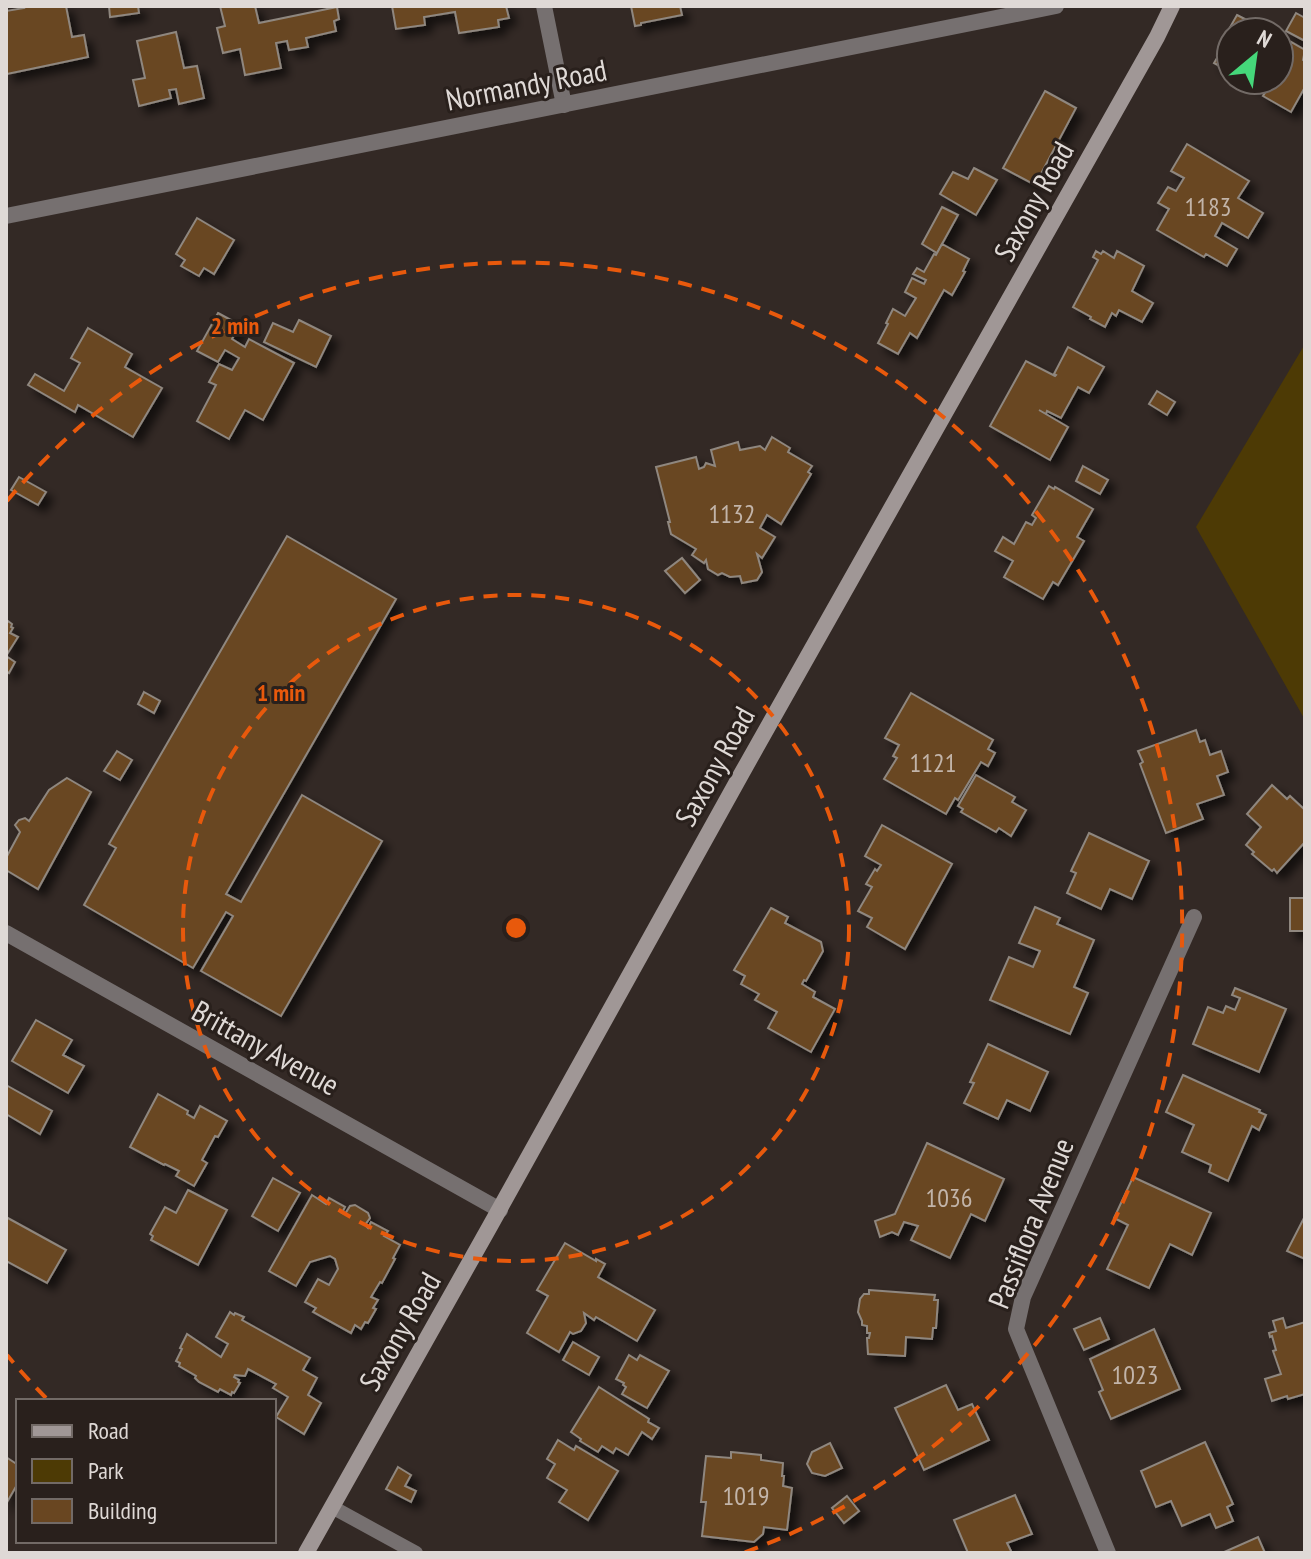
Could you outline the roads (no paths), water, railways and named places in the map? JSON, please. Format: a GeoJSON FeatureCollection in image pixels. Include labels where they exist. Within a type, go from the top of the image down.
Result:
{"type":"FeatureCollection","features":[{"type":"Feature","properties":{"kind":"main road","name":"Saxony Road"},"geometry":{"type":"LineString","coordinates":[[306,1553],[1150,51],[1172,6]]}},
{"type":"Feature","properties":{"kind":"street"},"geometry":{"type":"LineString","coordinates":[[544,6],[564,105]]}},
{"type":"Feature","properties":{"kind":"street","name":"Normandy Road"},"geometry":{"type":"LineString","coordinates":[[6,216],[1056,6]]}},
{"type":"Feature","properties":{"kind":"street","name":"Passiflora Avenue"},"geometry":{"type":"LineString","coordinates":[[1108,1553],[1016,1329],[1023,1297],[1194,917]]}},
{"type":"Feature","properties":{"kind":"street","name":"Brittany Avenue"},"geometry":{"type":"LineString","coordinates":[[6,933],[500,1210]]}},
{"type":"Feature","properties":{"kind":"lane"},"geometry":{"type":"LineString","coordinates":[[332,1507],[416,1553]]}}]}
